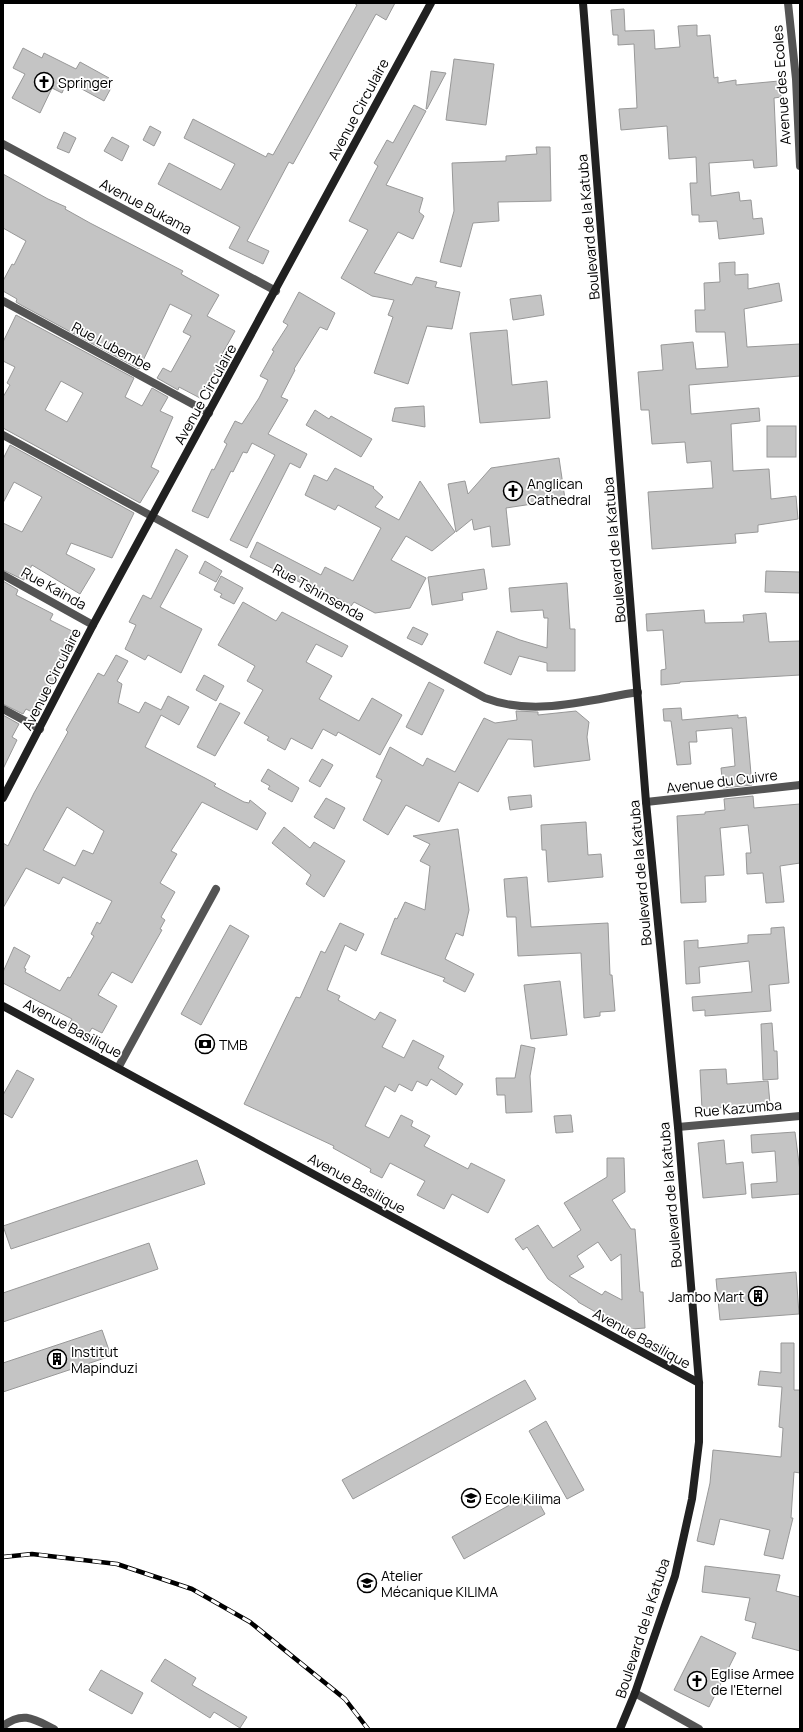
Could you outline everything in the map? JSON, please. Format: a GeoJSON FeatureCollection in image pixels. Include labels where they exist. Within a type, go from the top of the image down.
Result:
{"type":"FeatureCollection","features":[{"type":"Feature","properties":{"kind":"street","name":"Avenue Circulaire"},"geometry":{"type":"LineString","coordinates":[[3,798],[152,515],[210,413],[430,3]]}},
{"type":"Feature","properties":{"kind":"street","name":"Boulevard de la Katuba"},"geometry":{"type":"LineString","coordinates":[[584,3],[646,802],[678,1127],[699,1383],[699,1442],[692,1499],[676,1576],[635,1693],[620,1729]]}},
{"type":"Feature","properties":{"kind":"street","name":"Avenue des Ecoles"},"geometry":{"type":"LineString","coordinates":[[788,3],[798,80],[800,166]]}},
{"type":"Feature","properties":{"kind":"street","name":"Avenue Bukama"},"geometry":{"type":"LineString","coordinates":[[3,144],[276,291]]}},
{"type":"Feature","properties":{"kind":"street","name":"Rue Lubembe"},"geometry":{"type":"LineString","coordinates":[[3,301],[210,413]]}},
{"type":"Feature","properties":{"kind":"street","name":"Rue Tshinsenda"},"geometry":{"type":"LineString","coordinates":[[3,435],[470,690],[499,703],[517,706],[545,707],[638,692]]}},
{"type":"Feature","properties":{"kind":"street","name":"Rue Kainda"},"geometry":{"type":"LineString","coordinates":[[3,575],[93,625]]}},
{"type":"Feature","properties":{"kind":"street"},"geometry":{"type":"LineString","coordinates":[[3,709],[40,729]]}},
{"type":"Feature","properties":{"kind":"street","name":"Avenue du Cuivre"},"geometry":{"type":"LineString","coordinates":[[646,802],[800,785]]}},
{"type":"Feature","properties":{"kind":"street"},"geometry":{"type":"LineString","coordinates":[[118,1068],[216,889]]}},
{"type":"Feature","properties":{"kind":"street","name":"Avenue Basilique"},"geometry":{"type":"LineString","coordinates":[[3,1006],[699,1383]]}},
{"type":"Feature","properties":{"kind":"street","name":"Rue Kazumba"},"geometry":{"type":"LineString","coordinates":[[678,1127],[800,1116]]}},
{"type":"Feature","properties":{"kind":"street"},"geometry":{"type":"LineString","coordinates":[[635,1693],[699,1729]]}},
{"type":"Feature","properties":{"kind":"street"},"geometry":{"type":"LineString","coordinates":[[5,1724],[28,1716],[54,1729]]}},
{"type":"Feature","properties":{"kind":"building"},"geometry":{"type":"Polygon","coordinates":[[[354,3],[395,3],[386,20],[376,14],[293,164],[289,162],[247,241],[269,251],[263,264],[229,248],[240,227],[158,184],[169,163],[221,190],[235,164],[184,138],[193,119],[266,157],[268,153],[273,155],[357,5],[354,3]]]}},
{"type":"Feature","properties":{"kind":"building"},"geometry":{"type":"Polygon","coordinates":[[[624,9],[625,31],[654,30],[655,49],[680,47],[678,26],[697,25],[697,36],[710,35],[714,78],[718,77],[718,83],[736,80],[736,85],[779,81],[781,97],[774,98],[777,166],[754,168],[753,160],[709,163],[711,196],[739,192],[740,201],[751,200],[753,219],[762,218],[764,234],[719,239],[717,221],[699,222],[699,215],[692,215],[690,183],[697,183],[696,157],[669,159],[667,126],[621,130],[619,109],[637,108],[634,44],[618,45],[618,35],[613,35],[611,10],[624,9]]]}},
{"type":"Feature","properties":{"kind":"building","name":"Springer"},"geometry":{"type":"Polygon","coordinates":[[[23,48],[42,58],[44,53],[76,69],[80,62],[109,78],[105,85],[111,88],[104,101],[67,81],[62,93],[52,88],[40,113],[12,98],[25,74],[13,68],[23,48]]]}},
{"type":"Feature","properties":{"kind":"building"},"geometry":{"type":"Polygon","coordinates":[[[454,59],[494,64],[486,125],[446,120],[454,59]]]}},
{"type":"Feature","properties":{"kind":"building"},"geometry":{"type":"Polygon","coordinates":[[[431,71],[446,73],[426,109],[431,71]]]}},
{"type":"Feature","properties":{"kind":"building"},"geometry":{"type":"Polygon","coordinates":[[[414,105],[426,111],[386,185],[423,198],[419,212],[424,216],[413,239],[398,232],[374,273],[412,285],[416,277],[437,282],[435,287],[460,292],[452,329],[427,326],[408,384],[374,373],[393,317],[388,315],[394,300],[372,296],[341,278],[368,230],[349,221],[378,166],[374,163],[387,140],[393,143],[414,105]]]}},
{"type":"Feature","properties":{"kind":"building"},"geometry":{"type":"Polygon","coordinates":[[[150,126],[161,132],[154,146],[143,140],[150,126]]]}},
{"type":"Feature","properties":{"kind":"building"},"geometry":{"type":"Polygon","coordinates":[[[64,132],[76,138],[69,153],[57,148],[64,132]]]}},
{"type":"Feature","properties":{"kind":"building"},"geometry":{"type":"Polygon","coordinates":[[[112,137],[129,146],[122,161],[104,151],[112,137]]]}},
{"type":"Feature","properties":{"kind":"building"},"geometry":{"type":"Polygon","coordinates":[[[536,147],[550,147],[551,201],[498,202],[499,221],[473,223],[461,267],[440,262],[454,211],[452,163],[506,161],[506,156],[537,154],[536,147]]]}},
{"type":"Feature","properties":{"kind":"building"},"geometry":{"type":"Polygon","coordinates":[[[3,174],[48,199],[66,207],[65,209],[90,223],[183,271],[181,274],[219,295],[207,316],[235,331],[221,356],[226,359],[219,373],[215,370],[200,398],[179,387],[178,390],[157,378],[163,368],[171,372],[191,336],[183,332],[192,315],[170,304],[139,369],[21,305],[16,302],[17,299],[3,291],[3,281],[12,264],[14,265],[26,241],[3,228],[3,174]]]}},
{"type":"Feature","properties":{"kind":"building"},"geometry":{"type":"Polygon","coordinates":[[[735,262],[735,275],[748,274],[748,289],[779,283],[782,301],[744,309],[747,347],[800,344],[800,376],[689,385],[691,414],[759,408],[760,421],[731,424],[733,471],[769,469],[771,499],[796,496],[798,519],[758,525],[758,532],[735,534],[736,543],[652,549],[648,492],[713,488],[711,461],[687,463],[685,442],[652,444],[649,410],[641,410],[638,372],[663,370],[661,345],[693,342],[696,369],[728,367],[725,332],[696,332],[695,310],[705,310],[704,283],[720,282],[719,263],[735,262]]]}},
{"type":"Feature","properties":{"kind":"building"},"geometry":{"type":"Polygon","coordinates":[[[299,292],[335,313],[327,330],[320,327],[294,369],[295,370],[281,397],[288,400],[268,434],[307,454],[300,468],[290,463],[247,548],[230,540],[275,455],[252,443],[247,453],[243,452],[233,472],[231,471],[208,518],[192,511],[212,469],[214,470],[227,444],[224,442],[235,421],[242,424],[259,398],[268,380],[260,376],[274,351],[272,350],[288,325],[283,322],[299,292]]]}},
{"type":"Feature","properties":{"kind":"building"},"geometry":{"type":"Polygon","coordinates":[[[541,295],[544,315],[513,320],[510,299],[541,295]]]}},
{"type":"Feature","properties":{"kind":"building"},"geometry":{"type":"Polygon","coordinates":[[[16,315],[134,378],[125,397],[142,406],[152,388],[168,397],[160,411],[173,417],[151,467],[159,471],[140,503],[3,428],[3,397],[10,385],[7,383],[15,367],[3,361],[3,342],[16,315]],[[61,381],[45,410],[67,422],[83,393],[61,381]]]}},
{"type":"Feature","properties":{"kind":"building"},"geometry":{"type":"Polygon","coordinates":[[[507,330],[512,385],[547,381],[550,418],[480,423],[470,333],[507,330]]]}},
{"type":"Feature","properties":{"kind":"building"},"geometry":{"type":"Polygon","coordinates":[[[424,406],[425,427],[392,421],[395,408],[424,406]]]}},
{"type":"Feature","properties":{"kind":"building"},"geometry":{"type":"Polygon","coordinates":[[[315,410],[329,419],[331,416],[372,439],[361,457],[306,425],[315,410]]]}},
{"type":"Feature","properties":{"kind":"building"},"geometry":{"type":"Polygon","coordinates":[[[767,426],[796,426],[796,457],[767,457],[767,426]]]}},
{"type":"Feature","properties":{"kind":"building"},"geometry":{"type":"Polygon","coordinates":[[[10,445],[134,513],[112,558],[71,543],[66,554],[95,569],[80,594],[32,565],[24,580],[3,570],[3,523],[22,532],[42,497],[14,482],[3,503],[3,459],[10,445]]]}},
{"type":"Feature","properties":{"kind":"building"},"geometry":{"type":"Polygon","coordinates":[[[559,458],[565,499],[506,508],[510,545],[492,547],[490,526],[474,530],[472,519],[456,532],[448,484],[465,481],[468,494],[491,468],[559,458]]]}},
{"type":"Feature","properties":{"kind":"building"},"geometry":{"type":"Polygon","coordinates":[[[335,468],[374,487],[373,488],[383,497],[375,507],[399,520],[420,481],[455,532],[432,551],[406,536],[391,560],[426,578],[410,608],[375,613],[354,602],[351,606],[332,595],[331,598],[250,557],[257,542],[321,575],[325,567],[353,581],[381,528],[338,505],[335,510],[305,495],[314,475],[327,481],[335,468]]]}},
{"type":"Feature","properties":{"kind":"building"},"geometry":{"type":"Polygon","coordinates":[[[176,549],[188,556],[160,607],[202,629],[181,673],[148,655],[145,660],[125,649],[136,625],[129,622],[143,595],[151,599],[176,549]]]}},
{"type":"Feature","properties":{"kind":"building"},"geometry":{"type":"Polygon","coordinates":[[[205,561],[222,571],[216,582],[199,573],[205,561]]]}},
{"type":"Feature","properties":{"kind":"building"},"geometry":{"type":"Polygon","coordinates":[[[484,569],[487,589],[462,593],[463,600],[432,605],[428,577],[484,569]]]}},
{"type":"Feature","properties":{"kind":"building"},"geometry":{"type":"Polygon","coordinates":[[[766,571],[800,572],[800,593],[765,592],[766,571]]]}},
{"type":"Feature","properties":{"kind":"building"},"geometry":{"type":"Polygon","coordinates":[[[221,576],[243,588],[234,604],[220,597],[222,594],[214,590],[221,576]]]}},
{"type":"Feature","properties":{"kind":"building"},"geometry":{"type":"Polygon","coordinates":[[[3,581],[18,590],[16,595],[53,614],[50,620],[78,634],[36,714],[26,709],[23,714],[3,704],[3,581]]]}},
{"type":"Feature","properties":{"kind":"building"},"geometry":{"type":"Polygon","coordinates":[[[567,583],[570,629],[575,629],[575,671],[547,671],[547,663],[519,656],[511,675],[484,663],[497,631],[547,648],[548,618],[544,618],[543,610],[511,612],[509,588],[567,583]]]}},
{"type":"Feature","properties":{"kind":"building"},"geometry":{"type":"Polygon","coordinates":[[[243,602],[276,621],[282,612],[348,646],[342,657],[316,644],[306,662],[332,676],[319,699],[359,721],[372,698],[402,715],[380,755],[338,732],[336,736],[323,729],[312,749],[291,738],[285,750],[267,740],[269,737],[244,723],[263,690],[247,681],[255,666],[218,645],[243,602]]]}},
{"type":"Feature","properties":{"kind":"building"},"geometry":{"type":"Polygon","coordinates":[[[704,610],[705,623],[744,622],[743,615],[766,613],[769,642],[800,641],[800,675],[680,682],[661,685],[661,670],[666,669],[663,630],[647,631],[646,614],[704,610]]]}},
{"type":"Feature","properties":{"kind":"building"},"geometry":{"type":"Polygon","coordinates":[[[413,627],[428,634],[422,645],[407,638],[413,627]]]}},
{"type":"Feature","properties":{"kind":"building"},"geometry":{"type":"Polygon","coordinates":[[[116,655],[128,661],[117,681],[122,684],[118,703],[139,713],[145,702],[161,710],[168,696],[189,707],[179,725],[161,715],[145,747],[216,784],[214,786],[244,802],[249,803],[250,800],[266,813],[257,830],[202,802],[171,851],[177,854],[160,883],[175,892],[161,917],[165,920],[160,929],[162,930],[132,983],[112,972],[98,995],[117,1006],[102,1033],[92,1028],[87,1036],[68,1026],[72,1019],[3,983],[3,972],[14,947],[30,956],[24,968],[26,969],[25,972],[60,991],[68,977],[70,978],[94,936],[91,934],[97,922],[100,924],[112,901],[63,877],[59,884],[26,868],[3,908],[3,843],[8,846],[34,793],[68,732],[66,730],[98,673],[104,676],[116,655]],[[67,807],[43,850],[75,866],[83,850],[93,854],[104,831],[67,807]]]}},
{"type":"Feature","properties":{"kind":"building"},"geometry":{"type":"Polygon","coordinates":[[[204,675],[224,686],[216,701],[196,690],[204,675]]]}},
{"type":"Feature","properties":{"kind":"building"},"geometry":{"type":"Polygon","coordinates":[[[429,682],[444,690],[422,735],[406,727],[429,682]]]}},
{"type":"Feature","properties":{"kind":"building"},"geometry":{"type":"Polygon","coordinates":[[[220,703],[240,713],[215,756],[197,747],[220,703]]]}},
{"type":"Feature","properties":{"kind":"building"},"geometry":{"type":"Polygon","coordinates":[[[681,708],[682,720],[738,715],[738,718],[746,717],[752,785],[723,788],[721,768],[735,766],[732,728],[696,731],[697,742],[689,742],[691,764],[677,765],[671,721],[664,721],[663,709],[681,708]]]}},
{"type":"Feature","properties":{"kind":"building"},"geometry":{"type":"Polygon","coordinates":[[[516,711],[538,712],[538,715],[576,711],[589,722],[587,737],[590,760],[534,767],[532,740],[508,739],[478,792],[459,782],[439,822],[406,805],[388,835],[363,820],[382,780],[376,777],[390,747],[423,766],[427,758],[455,772],[484,718],[495,723],[517,720],[516,711]]]}},
{"type":"Feature","properties":{"kind":"building"},"geometry":{"type":"Polygon","coordinates":[[[3,715],[19,724],[12,737],[17,740],[3,769],[3,715]]]}},
{"type":"Feature","properties":{"kind":"building"},"geometry":{"type":"Polygon","coordinates":[[[322,759],[333,765],[320,787],[309,781],[322,759]]]}},
{"type":"Feature","properties":{"kind":"building"},"geometry":{"type":"Polygon","coordinates":[[[268,769],[299,788],[292,802],[268,789],[270,786],[261,781],[268,769]]]}},
{"type":"Feature","properties":{"kind":"building"},"geometry":{"type":"Polygon","coordinates":[[[531,795],[532,807],[510,810],[508,797],[531,795]]]}},
{"type":"Feature","properties":{"kind":"building"},"geometry":{"type":"Polygon","coordinates":[[[753,796],[754,808],[800,804],[800,863],[780,866],[784,902],[766,903],[763,873],[747,874],[746,853],[751,853],[748,825],[720,828],[724,875],[705,876],[706,902],[681,903],[677,816],[705,814],[705,812],[725,810],[724,799],[753,796]]]}},
{"type":"Feature","properties":{"kind":"building"},"geometry":{"type":"Polygon","coordinates":[[[326,798],[345,808],[334,829],[314,817],[326,798]]]}},
{"type":"Feature","properties":{"kind":"building"},"geometry":{"type":"Polygon","coordinates":[[[586,822],[588,855],[601,854],[603,877],[548,882],[546,850],[542,850],[541,825],[586,822]]]}},
{"type":"Feature","properties":{"kind":"building"},"geometry":{"type":"Polygon","coordinates":[[[284,827],[310,848],[314,842],[345,861],[324,897],[306,884],[311,875],[272,843],[284,827]]]}},
{"type":"Feature","properties":{"kind":"building"},"geometry":{"type":"Polygon","coordinates":[[[458,829],[469,910],[463,936],[456,933],[445,959],[474,974],[465,992],[443,981],[445,978],[381,954],[395,918],[397,919],[405,902],[425,910],[430,866],[420,861],[430,844],[413,836],[458,829]]]}},
{"type":"Feature","properties":{"kind":"building"},"geometry":{"type":"Polygon","coordinates":[[[527,877],[531,927],[608,923],[610,975],[612,975],[615,1011],[600,1012],[600,1016],[584,1018],[581,953],[518,956],[516,917],[507,917],[504,879],[527,877]]]}},
{"type":"Feature","properties":{"kind":"building"},"geometry":{"type":"Polygon","coordinates":[[[340,923],[364,934],[356,951],[345,945],[327,990],[340,996],[338,1000],[375,1020],[380,1012],[396,1020],[382,1047],[404,1058],[413,1040],[444,1056],[438,1068],[463,1084],[456,1095],[431,1079],[427,1086],[417,1081],[412,1091],[399,1084],[395,1092],[385,1086],[365,1126],[389,1138],[401,1115],[413,1121],[411,1126],[430,1136],[424,1146],[468,1169],[471,1163],[505,1180],[488,1213],[452,1194],[444,1209],[417,1195],[425,1181],[390,1163],[382,1178],[370,1172],[371,1169],[333,1148],[334,1146],[244,1104],[296,997],[300,998],[321,951],[325,953],[340,923]]]}},
{"type":"Feature","properties":{"kind":"building"},"geometry":{"type":"Polygon","coordinates":[[[230,925],[249,936],[201,1025],[181,1014],[230,925]]]}},
{"type":"Feature","properties":{"kind":"building"},"geometry":{"type":"Polygon","coordinates":[[[784,927],[789,983],[769,985],[771,1011],[705,1016],[705,1010],[693,1011],[692,997],[752,992],[749,961],[699,967],[700,983],[686,984],[684,941],[698,940],[698,948],[748,943],[748,935],[771,934],[771,928],[784,927]]]}},
{"type":"Feature","properties":{"kind":"building"},"geometry":{"type":"Polygon","coordinates":[[[560,981],[567,1035],[531,1039],[524,985],[560,981]]]}},
{"type":"Feature","properties":{"kind":"building"},"geometry":{"type":"Polygon","coordinates":[[[772,1023],[774,1051],[777,1051],[778,1079],[763,1080],[761,1024],[772,1023]]]}},
{"type":"Feature","properties":{"kind":"building"},"geometry":{"type":"Polygon","coordinates":[[[521,1045],[535,1048],[530,1076],[532,1112],[506,1113],[505,1095],[497,1095],[496,1078],[515,1078],[521,1045]]]}},
{"type":"Feature","properties":{"kind":"building"},"geometry":{"type":"Polygon","coordinates":[[[726,1069],[727,1084],[768,1081],[770,1104],[702,1109],[700,1070],[726,1069]]]}},
{"type":"Feature","properties":{"kind":"building"},"geometry":{"type":"Polygon","coordinates":[[[17,1070],[34,1079],[12,1118],[3,1113],[3,1095],[17,1070]]]}},
{"type":"Feature","properties":{"kind":"building"},"geometry":{"type":"Polygon","coordinates":[[[571,1115],[573,1132],[556,1133],[554,1116],[571,1115]]]}},
{"type":"Feature","properties":{"kind":"building"},"geometry":{"type":"Polygon","coordinates":[[[795,1132],[800,1171],[800,1194],[752,1198],[751,1184],[777,1182],[775,1151],[752,1153],[751,1135],[795,1132]]]}},
{"type":"Feature","properties":{"kind":"building"},"geometry":{"type":"Polygon","coordinates":[[[724,1140],[726,1164],[743,1162],[746,1194],[703,1198],[698,1143],[724,1140]]]}},
{"type":"Feature","properties":{"kind":"building"},"geometry":{"type":"Polygon","coordinates":[[[607,1158],[624,1158],[625,1192],[612,1200],[631,1229],[635,1229],[640,1292],[643,1292],[645,1328],[632,1329],[631,1332],[578,1302],[548,1279],[527,1247],[523,1250],[515,1239],[538,1225],[553,1248],[581,1230],[564,1203],[607,1177],[607,1158]],[[598,1242],[577,1256],[584,1267],[569,1276],[602,1295],[605,1291],[622,1300],[621,1254],[611,1261],[598,1242]]]}},
{"type":"Feature","properties":{"kind":"building"},"geometry":{"type":"Polygon","coordinates":[[[197,1160],[205,1184],[11,1249],[3,1226],[197,1160]]]}},
{"type":"Feature","properties":{"kind":"building"},"geometry":{"type":"Polygon","coordinates":[[[149,1243],[158,1269],[3,1322],[3,1293],[149,1243]]]}},
{"type":"Feature","properties":{"kind":"building","name":"Jambo Mart"},"geometry":{"type":"Polygon","coordinates":[[[796,1272],[799,1314],[720,1320],[716,1279],[796,1272]]]}},
{"type":"Feature","properties":{"kind":"building","name":"Institut Mapinduzi"},"geometry":{"type":"Polygon","coordinates":[[[102,1330],[111,1356],[3,1392],[3,1363],[102,1330]]]}},
{"type":"Feature","properties":{"kind":"building"},"geometry":{"type":"Polygon","coordinates":[[[781,1343],[794,1343],[794,1390],[800,1390],[800,1473],[794,1472],[791,1518],[793,1518],[783,1559],[764,1555],[770,1530],[720,1519],[714,1545],[697,1541],[710,1483],[713,1450],[781,1457],[783,1428],[779,1427],[782,1387],[758,1385],[760,1371],[781,1373],[781,1343]]]}},
{"type":"Feature","properties":{"kind":"building"},"geometry":{"type":"Polygon","coordinates":[[[525,1380],[536,1399],[353,1499],[342,1480],[525,1380]]]}},
{"type":"Feature","properties":{"kind":"building"},"geometry":{"type":"Polygon","coordinates":[[[546,1421],[584,1490],[567,1499],[529,1431],[546,1421]]]}},
{"type":"Feature","properties":{"kind":"building"},"geometry":{"type":"Polygon","coordinates":[[[533,1492],[545,1514],[464,1559],[452,1537],[533,1492]]]}},
{"type":"Feature","properties":{"kind":"building"},"geometry":{"type":"Polygon","coordinates":[[[705,1566],[780,1575],[776,1591],[800,1597],[800,1651],[752,1638],[756,1623],[745,1620],[750,1598],[702,1592],[705,1566]]]}},
{"type":"Feature","properties":{"kind":"building"},"geometry":{"type":"Polygon","coordinates":[[[701,1636],[736,1653],[709,1707],[674,1690],[701,1636]]]}},
{"type":"Feature","properties":{"kind":"building"},"geometry":{"type":"Polygon","coordinates":[[[165,1659],[196,1678],[192,1685],[247,1717],[240,1728],[214,1712],[210,1718],[151,1681],[165,1659]]]}},
{"type":"Feature","properties":{"kind":"building"},"geometry":{"type":"Polygon","coordinates":[[[101,1670],[143,1693],[132,1714],[89,1690],[101,1670]]]}},
{"type":"Feature","properties":{"kind":"railway"},"geometry":{"type":"LineString","coordinates":[[3,1557],[32,1554],[117,1564],[192,1589],[250,1622],[345,1699],[368,1729]]}},
{"type":"Feature","properties":{"kind":"place","name":"Springer"},"geometry":{"type":"Point","coordinates":[44,82]}},
{"type":"Feature","properties":{"kind":"place","name":"Anglican Cathedral"},"geometry":{"type":"Point","coordinates":[513,491]}},
{"type":"Feature","properties":{"kind":"place","name":"TMB"},"geometry":{"type":"Point","coordinates":[205,1044]}},
{"type":"Feature","properties":{"kind":"place","name":"Jambo Mart"},"geometry":{"type":"Point","coordinates":[758,1296]}},
{"type":"Feature","properties":{"kind":"place","name":"Institut Mapinduzi"},"geometry":{"type":"Point","coordinates":[57,1359]}},
{"type":"Feature","properties":{"kind":"place","name":"Ecole Kilima"},"geometry":{"type":"Point","coordinates":[471,1498]}},
{"type":"Feature","properties":{"kind":"place","name":"Atelier Mécanique KILIMA"},"geometry":{"type":"Point","coordinates":[367,1583]}},
{"type":"Feature","properties":{"kind":"place","name":"Eglise Armee de l'Eternel"},"geometry":{"type":"Point","coordinates":[697,1681]}}]}
